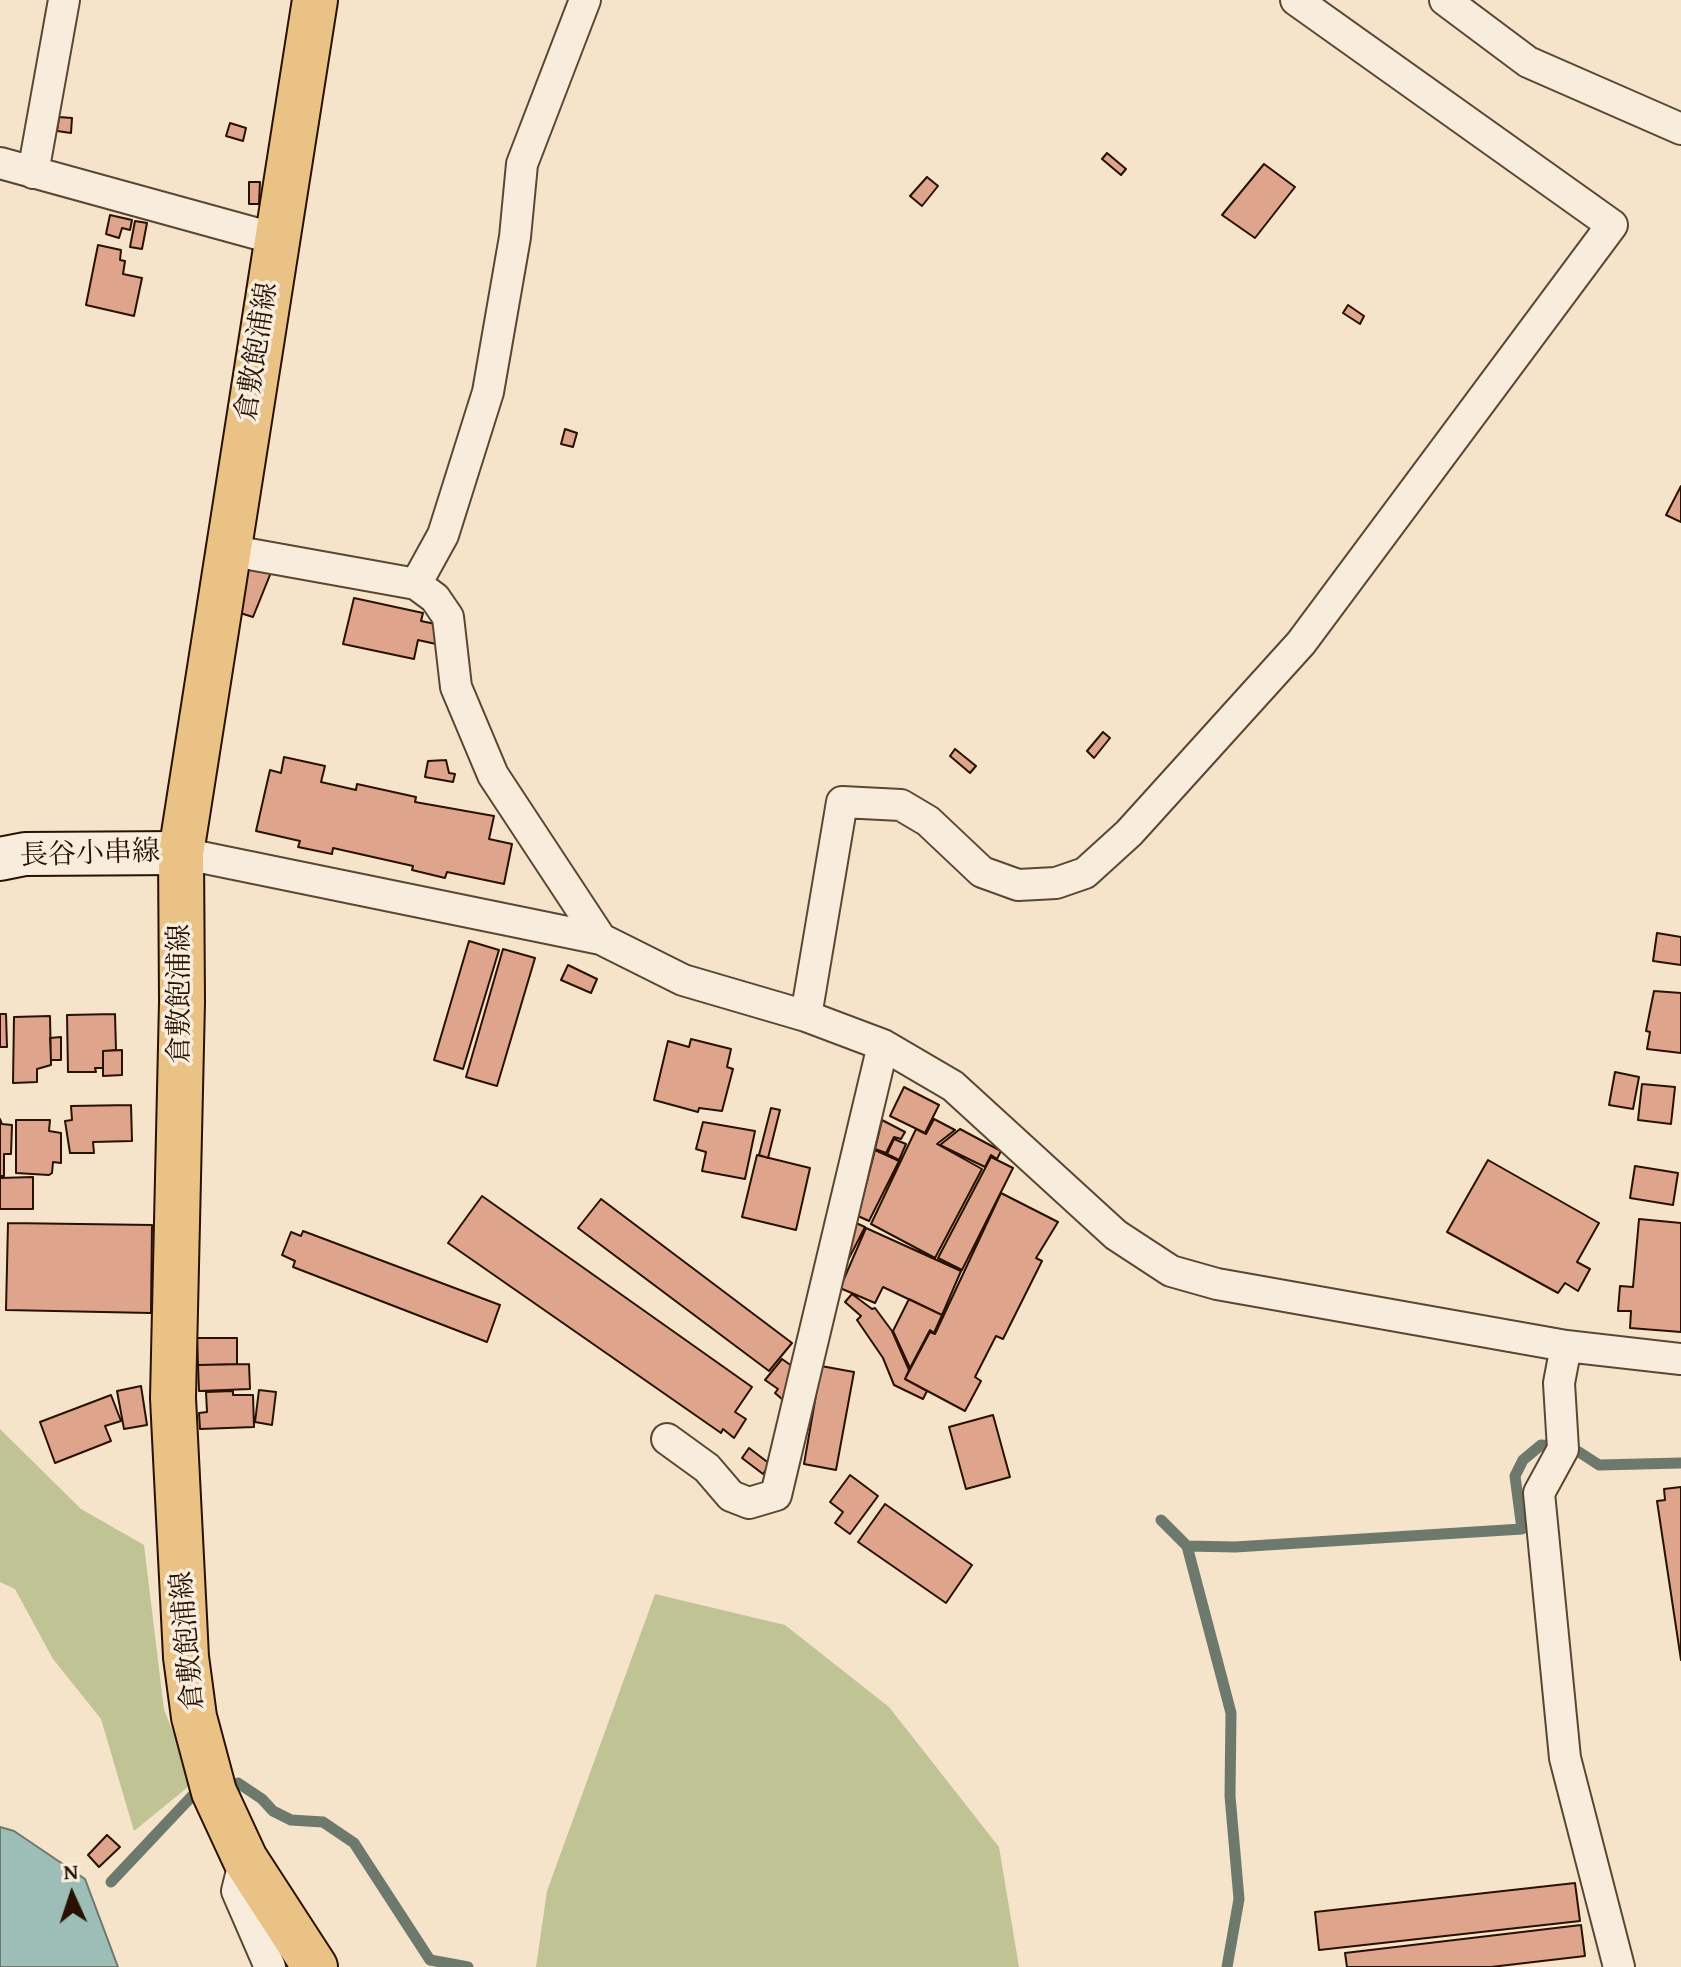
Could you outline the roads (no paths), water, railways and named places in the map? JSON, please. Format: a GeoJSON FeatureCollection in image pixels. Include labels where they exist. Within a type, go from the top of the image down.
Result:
{"type":"FeatureCollection","features":[{"type":"Feature","properties":{"kind":"main road","name":"倉敷飽浦線"},"geometry":{"type":"LineString","coordinates":[[315,0],[181,853],[182,1002],[173,1398],[186,1657],[194,1717],[214,1792],[245,1859],[315,1967]]}},
{"type":"Feature","properties":{"kind":"main road","name":"長谷小串線"},"geometry":{"type":"LineString","coordinates":[[0,859],[25,854],[181,853]]}},
{"type":"Feature","properties":{"kind":"street"},"geometry":{"type":"LineString","coordinates":[[33,173],[64,0]]}},
{"type":"Feature","properties":{"kind":"street"},"geometry":{"type":"LineString","coordinates":[[416,584],[443,535],[488,392],[515,237],[522,164],[585,0]]}},
{"type":"Feature","properties":{"kind":"street"},"geometry":{"type":"LineString","coordinates":[[806,1016],[842,802],[901,805],[928,821],[982,872],[1018,885],[1056,883],[1085,873],[1129,833],[1301,643],[1612,225],[1296,0]]}},
{"type":"Feature","properties":{"kind":"street"},"geometry":{"type":"LineString","coordinates":[[1445,0],[1528,62],[1681,129]]}},
{"type":"Feature","properties":{"kind":"street"},"geometry":{"type":"LineString","coordinates":[[0,163],[276,239]]}},
{"type":"Feature","properties":{"kind":"street"},"geometry":{"type":"LineString","coordinates":[[227,550],[416,584],[435,598],[448,617],[456,687],[493,775],[601,939]]}},
{"type":"Feature","properties":{"kind":"street"},"geometry":{"type":"LineString","coordinates":[[181,853],[601,939],[683,980],[806,1016],[883,1045],[953,1086],[1116,1235],[1171,1271],[1217,1284],[1566,1346],[1681,1359]]}},
{"type":"Feature","properties":{"kind":"street"},"geometry":{"type":"LineString","coordinates":[[667,1439],[707,1468],[731,1496],[749,1503],[776,1495],[883,1045]]}},
{"type":"Feature","properties":{"kind":"street"},"geometry":{"type":"LineString","coordinates":[[1566,1346],[1559,1383],[1563,1449],[1539,1493],[1565,1758],[1619,1967]]}},
{"type":"Feature","properties":{"kind":"street"},"geometry":{"type":"LineString","coordinates":[[245,1859],[237,1891],[270,1967]]}},
{"type":"Feature","properties":{"kind":"water"},"geometry":{"type":"Polygon","coordinates":[[[0,1827],[14,1831],[85,1879],[118,1967],[0,1967],[0,1827]]]}},
{"type":"Feature","properties":{"kind":"waterway"},"geometry":{"type":"LineString","coordinates":[[1161,1520],[1187,1546],[1235,1547],[1522,1529],[1515,1476],[1523,1460],[1541,1445],[1555,1446]]}},
{"type":"Feature","properties":{"kind":"waterway"},"geometry":{"type":"LineString","coordinates":[[1579,1452],[1599,1465],[1681,1463]]}},
{"type":"Feature","properties":{"kind":"waterway"},"geometry":{"type":"LineString","coordinates":[[1187,1546],[1231,1713],[1230,1796],[1239,1899],[1227,1967]]}},
{"type":"Feature","properties":{"kind":"waterway"},"geometry":{"type":"LineString","coordinates":[[221,1787],[238,1783],[262,1799],[273,1811],[291,1820],[323,1822],[354,1843],[430,1960],[468,1967]]}},
{"type":"Feature","properties":{"kind":"waterway"},"geometry":{"type":"LineString","coordinates":[[111,1882],[194,1794],[204,1791]]}}]}
